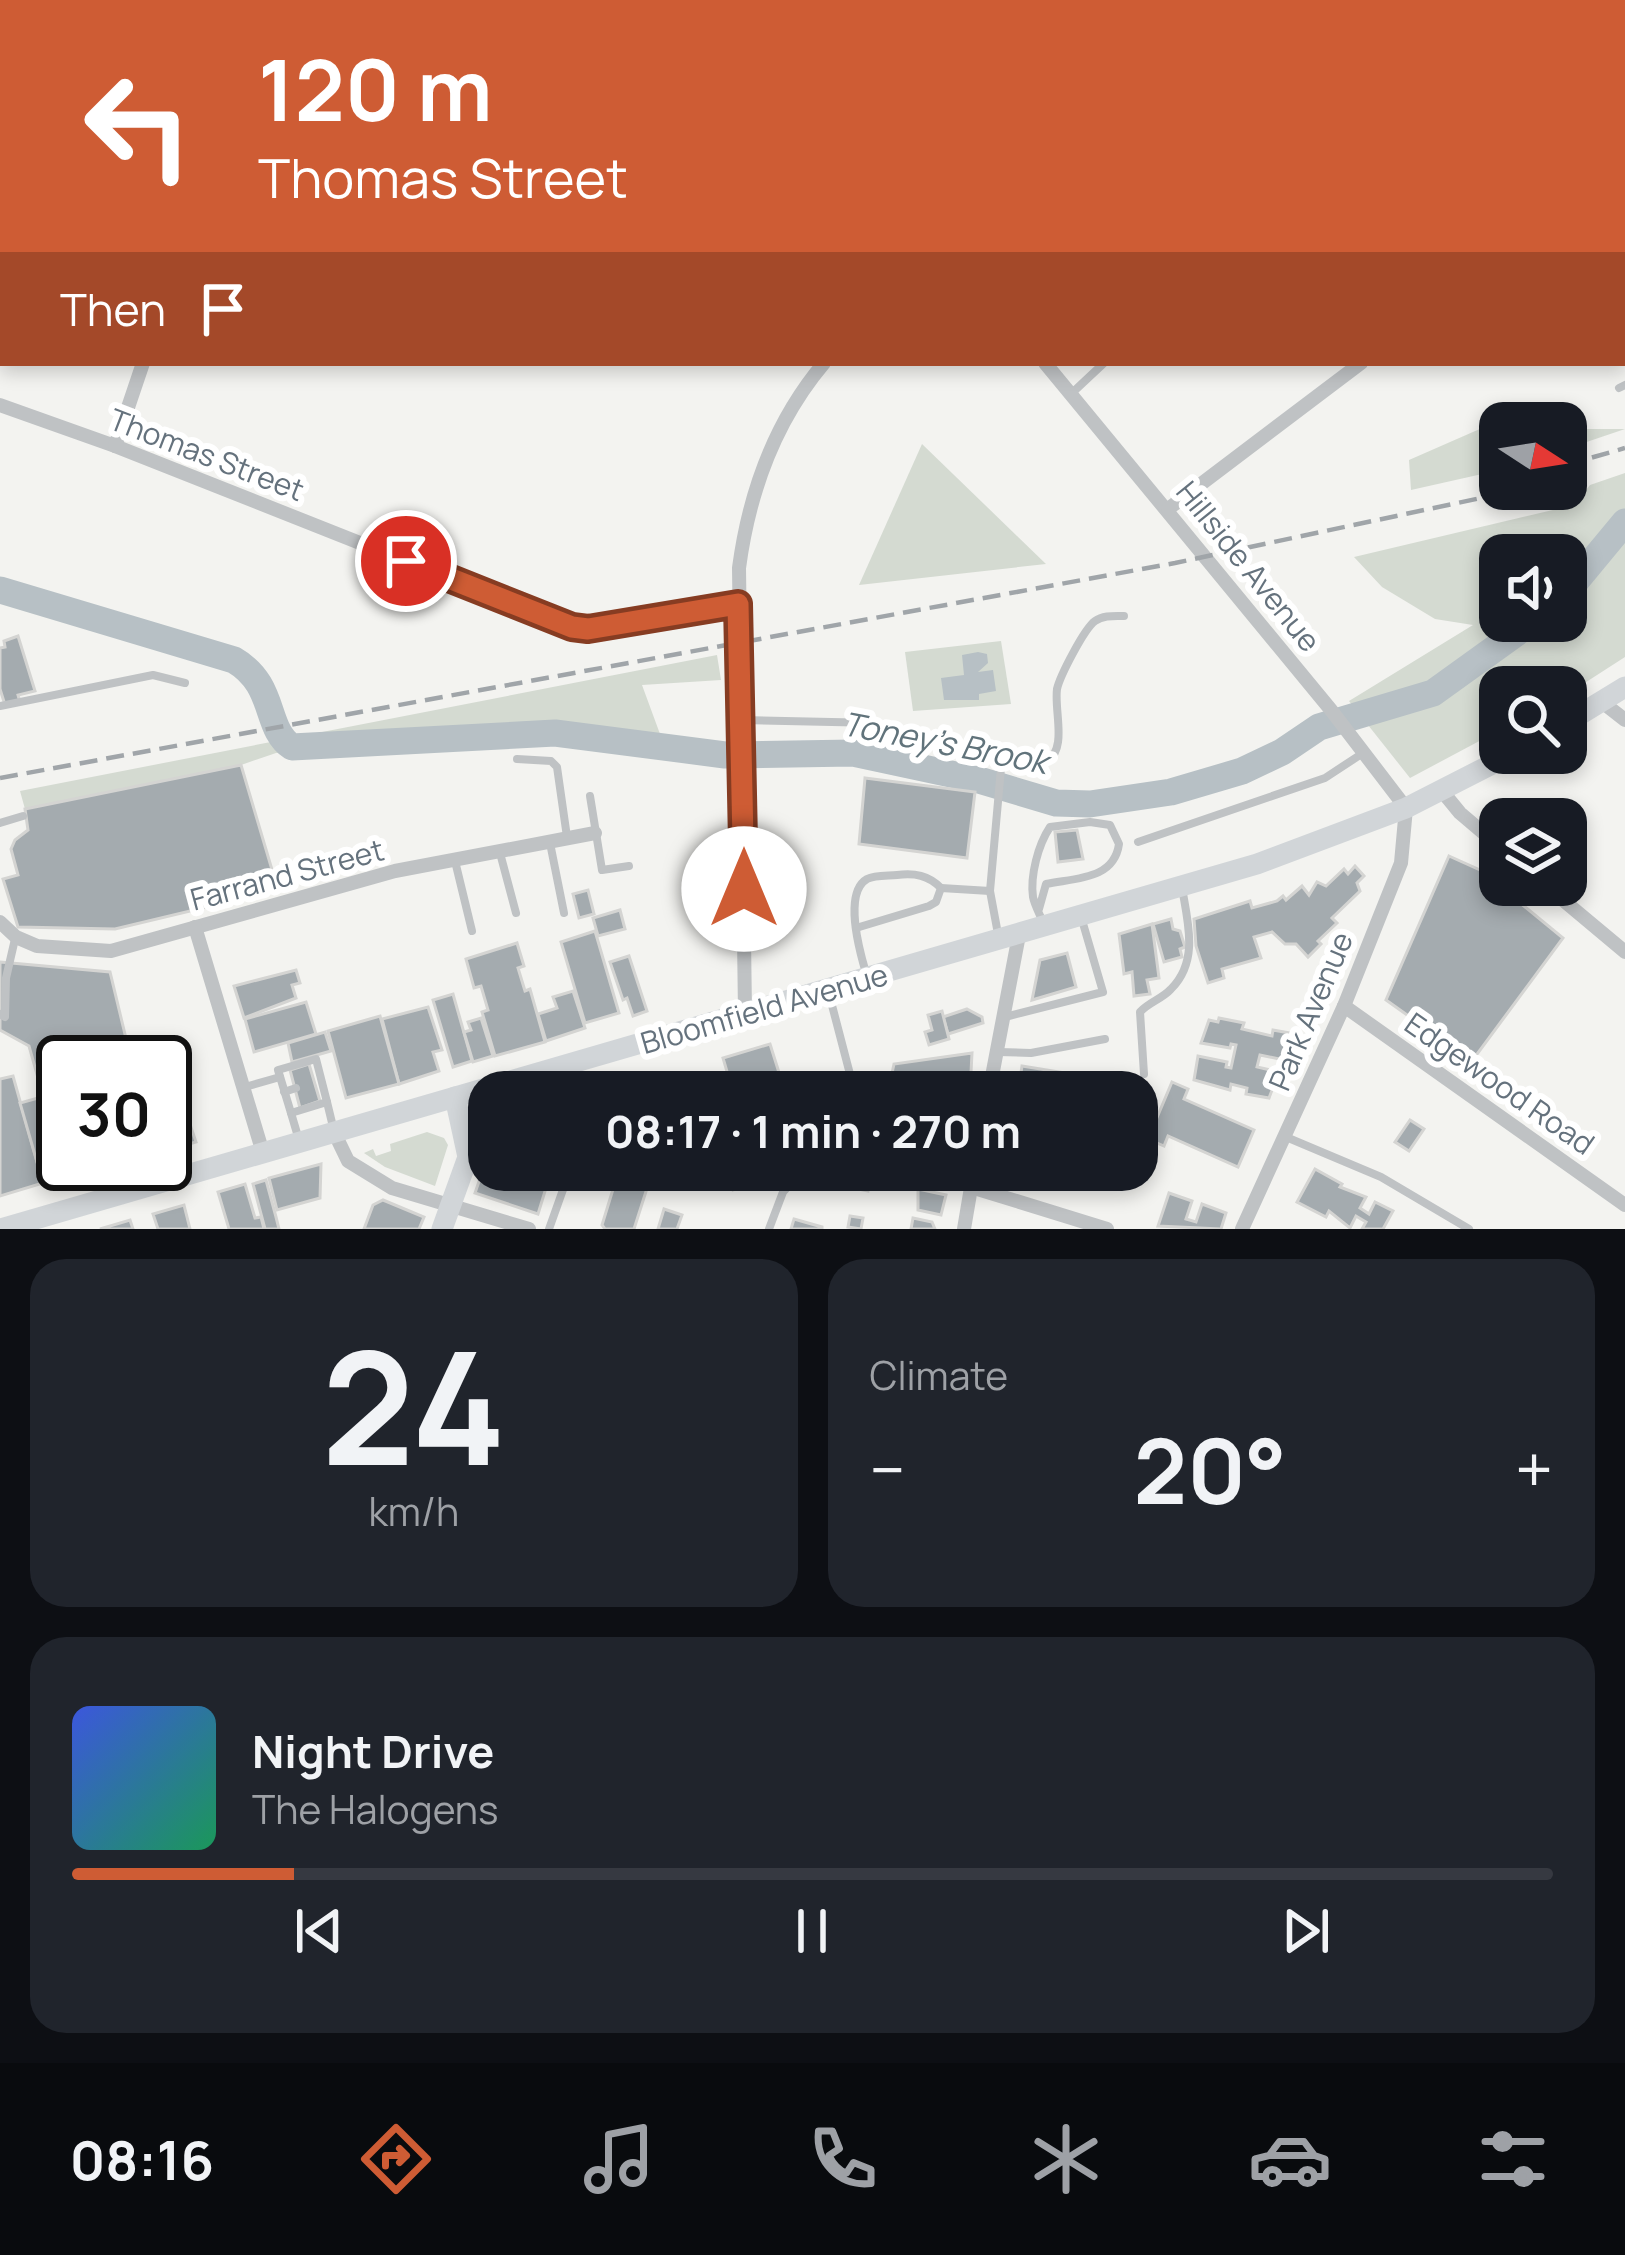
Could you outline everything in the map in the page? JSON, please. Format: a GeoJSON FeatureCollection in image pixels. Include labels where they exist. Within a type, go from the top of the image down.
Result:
{"type":"FeatureCollection","features":[{"type":"Feature","properties":{"kind":"main road"},"geometry":{"type":"LineString","coordinates":[[1587,710],[1625,687]]}},
{"type":"Feature","properties":{"kind":"main road","name":"Bloomfield Avenue"},"geometry":{"type":"LineString","coordinates":[[565,1071],[745,1012],[1009,937],[1042,918],[1081,916],[1287,854],[1406,808],[1479,771]]}},
{"type":"Feature","properties":{"kind":"main road","name":"Bloomfield Avenue"},"geometry":{"type":"LineString","coordinates":[[1,1229],[468,1095]]}},
{"type":"Feature","properties":{"kind":"main road"},"geometry":{"type":"LineString","coordinates":[[442,1229],[467,1157],[455,1097]]}},
{"type":"Feature","properties":{"kind":"street"},"geometry":{"type":"LineString","coordinates":[[115,446],[142,366]]}},
{"type":"Feature","properties":{"kind":"street"},"geometry":{"type":"LineString","coordinates":[[745,1012],[738,604],[745,530],[761,471],[807,384],[822,366]]}},
{"type":"Feature","properties":{"kind":"street","name":"Hillside Avenue"},"geometry":{"type":"LineString","coordinates":[[1048,366],[1406,808]]}},
{"type":"Feature","properties":{"kind":"street"},"geometry":{"type":"LineString","coordinates":[[1168,509],[1357,366]]}},
{"type":"Feature","properties":{"kind":"street","name":"Thomas Street"},"geometry":{"type":"LineString","coordinates":[[0,406],[115,446],[572,627],[588,629],[738,604]]}},
{"type":"Feature","properties":{"kind":"street"},"geometry":{"type":"LineString","coordinates":[[1601,702],[1625,720]]}},
{"type":"Feature","properties":{"kind":"street"},"geometry":{"type":"LineString","coordinates":[[1442,791],[1479,829]]}},
{"type":"Feature","properties":{"kind":"street","name":"Park Avenue"},"geometry":{"type":"LineString","coordinates":[[1242,1229],[1344,1006],[1401,862],[1406,808]]}},
{"type":"Feature","properties":{"kind":"street","name":"Farrand Street"},"geometry":{"type":"LineString","coordinates":[[16,937],[38,946],[103,952],[381,875],[595,832]]}},
{"type":"Feature","properties":{"kind":"street"},"geometry":{"type":"LineString","coordinates":[[1570,906],[1625,952]]}},
{"type":"Feature","properties":{"kind":"street"},"geometry":{"type":"LineString","coordinates":[[0,922],[16,937]]}},
{"type":"Feature","properties":{"kind":"street"},"geometry":{"type":"LineString","coordinates":[[195,927],[263,1153]]}},
{"type":"Feature","properties":{"kind":"street"},"geometry":{"type":"LineString","coordinates":[[993,1071],[1009,937]]}},
{"type":"Feature","properties":{"kind":"street","name":"Edgewood Road"},"geometry":{"type":"LineString","coordinates":[[1344,1006],[1625,1205]]}},
{"type":"Feature","properties":{"kind":"street"},"geometry":{"type":"LineString","coordinates":[[334,1132],[342,1154],[364,1173],[403,1193],[452,1203],[529,1229]]}},
{"type":"Feature","properties":{"kind":"street"},"geometry":{"type":"LineString","coordinates":[[964,1229],[970,1191]]}},
{"type":"Feature","properties":{"kind":"street"},"geometry":{"type":"LineString","coordinates":[[984,1191],[1107,1229]]}},
{"type":"Feature","properties":{"kind":"lane"},"geometry":{"type":"LineString","coordinates":[[1071,394],[1101,366]]}},
{"type":"Feature","properties":{"kind":"lane"},"geometry":{"type":"LineString","coordinates":[[742,720],[878,723],[1002,757],[1040,763],[1052,760],[1058,747],[1061,677],[1091,624],[1106,616],[1124,616]]}},
{"type":"Feature","properties":{"kind":"lane"},"geometry":{"type":"LineString","coordinates":[[0,706],[152,675],[184,683]]}},
{"type":"Feature","properties":{"kind":"lane"},"geometry":{"type":"LineString","coordinates":[[1138,842],[1325,778],[1364,752]]}},
{"type":"Feature","properties":{"kind":"lane"},"geometry":{"type":"LineString","coordinates":[[1002,757],[989,891],[1009,937]]}},
{"type":"Feature","properties":{"kind":"lane"},"geometry":{"type":"LineString","coordinates":[[517,759],[551,761],[557,767],[567,838]]}},
{"type":"Feature","properties":{"kind":"lane"},"geometry":{"type":"LineString","coordinates":[[590,796],[602,870],[629,866]]}},
{"type":"Feature","properties":{"kind":"lane"},"geometry":{"type":"LineString","coordinates":[[0,823],[23,816]]}},
{"type":"Feature","properties":{"kind":"lane"},"geometry":{"type":"LineString","coordinates":[[1090,822],[1110,825],[1119,844],[1113,864],[1103,872],[1046,884],[1042,918],[1033,894],[1040,844],[1049,827],[1090,822]]}},
{"type":"Feature","properties":{"kind":"lane"},"geometry":{"type":"LineString","coordinates":[[550,842],[564,913]]}},
{"type":"Feature","properties":{"kind":"lane"},"geometry":{"type":"LineString","coordinates":[[499,851],[516,913]]}},
{"type":"Feature","properties":{"kind":"lane"},"geometry":{"type":"LineString","coordinates":[[455,860],[472,931]]}},
{"type":"Feature","properties":{"kind":"lane"},"geometry":{"type":"LineString","coordinates":[[867,978],[856,928],[859,889],[869,878],[924,876],[941,888],[989,891]]}},
{"type":"Feature","properties":{"kind":"lane"},"geometry":{"type":"LineString","coordinates":[[1144,1071],[1140,1012],[1184,974],[1189,954],[1191,936],[1182,886]]}},
{"type":"Feature","properties":{"kind":"lane"},"geometry":{"type":"LineString","coordinates":[[856,928],[929,906],[936,902],[941,888]]}},
{"type":"Feature","properties":{"kind":"lane"},"geometry":{"type":"LineString","coordinates":[[1003,1018],[1103,992],[1081,916]]}},
{"type":"Feature","properties":{"kind":"lane"},"geometry":{"type":"LineString","coordinates":[[2,1018],[3,978],[16,937]]}},
{"type":"Feature","properties":{"kind":"lane"},"geometry":{"type":"LineString","coordinates":[[828,989],[849,1071]]}},
{"type":"Feature","properties":{"kind":"lane"},"geometry":{"type":"LineString","coordinates":[[997,1052],[1031,1053],[1106,1039]]}},
{"type":"Feature","properties":{"kind":"lane"},"geometry":{"type":"LineString","coordinates":[[300,1142],[278,1070],[316,1059],[334,1132]]}},
{"type":"Feature","properties":{"kind":"lane"},"geometry":{"type":"LineString","coordinates":[[243,1088],[280,1078]]}},
{"type":"Feature","properties":{"kind":"lane"},"geometry":{"type":"LineString","coordinates":[[284,1092],[296,1088]]}},
{"type":"Feature","properties":{"kind":"lane"},"geometry":{"type":"LineString","coordinates":[[291,1113],[327,1102]]}},
{"type":"Feature","properties":{"kind":"lane"},"geometry":{"type":"LineString","coordinates":[[1284,1137],[1381,1177],[1469,1229]]}},
{"type":"Feature","properties":{"kind":"lane"},"geometry":{"type":"LineString","coordinates":[[549,1229],[563,1191]]}},
{"type":"Feature","properties":{"kind":"lane"},"geometry":{"type":"LineString","coordinates":[[769,1229],[784,1191]]}},
{"type":"Feature","properties":{"kind":"shaded area"},"geometry":{"type":"Polygon","coordinates":[[[1479,429],[1479,475],[1411,490],[1409,460],[1479,429]]]}},
{"type":"Feature","properties":{"kind":"shaded area"},"geometry":{"type":"Polygon","coordinates":[[[1587,429],[1625,429],[1587,442],[1587,429]]]}},
{"type":"Feature","properties":{"kind":"shaded area"},"geometry":{"type":"Polygon","coordinates":[[[922,444],[1046,564],[859,585],[922,444]]]}},
{"type":"Feature","properties":{"kind":"shaded area"},"geometry":{"type":"Polygon","coordinates":[[[1625,473],[1625,657],[1587,681],[1587,666],[1479,666],[1479,741],[1410,778],[1349,701],[1473,625],[1435,619],[1382,587],[1354,557],[1553,510],[1587,510],[1587,489],[1625,473]]]}},
{"type":"Feature","properties":{"kind":"shaded area"},"geometry":{"type":"Polygon","coordinates":[[[1001,641],[1011,704],[913,711],[905,652],[1001,641]]]}},
{"type":"Feature","properties":{"kind":"shaded area"},"geometry":{"type":"Polygon","coordinates":[[[987,654],[988,663],[978,672],[993,670],[996,691],[979,694],[979,700],[944,700],[941,678],[964,675],[962,655],[987,654]]]}},
{"type":"Feature","properties":{"kind":"shaded area"},"geometry":{"type":"Polygon","coordinates":[[[717,655],[721,680],[642,685],[660,734],[656,751],[565,737],[276,753],[241,765],[25,809],[20,791],[717,655]]]}},
{"type":"Feature","properties":{"kind":"shaded area"},"geometry":{"type":"Polygon","coordinates":[[[427,1132],[444,1138],[448,1145],[435,1186],[385,1167],[364,1153],[373,1149],[376,1156],[391,1151],[390,1144],[427,1132]]]}},
{"type":"Feature","properties":{"kind":"building"},"geometry":{"type":"Polygon","coordinates":[[[18,636],[35,691],[18,695],[20,702],[5,705],[0,648],[5,647],[4,641],[18,636]]]}},
{"type":"Feature","properties":{"kind":"building"},"geometry":{"type":"Polygon","coordinates":[[[241,765],[278,890],[115,929],[18,927],[3,879],[18,875],[11,849],[28,830],[25,809],[241,765]]]}},
{"type":"Feature","properties":{"kind":"building"},"geometry":{"type":"Polygon","coordinates":[[[865,778],[975,792],[967,858],[859,844],[865,778]]]}},
{"type":"Feature","properties":{"kind":"building"},"geometry":{"type":"Polygon","coordinates":[[[1077,830],[1083,859],[1058,862],[1055,832],[1077,830]]]}},
{"type":"Feature","properties":{"kind":"building"},"geometry":{"type":"Polygon","coordinates":[[[1449,856],[1479,870],[1479,906],[1524,906],[1563,938],[1472,1061],[1386,1000],[1449,856]]]}},
{"type":"Feature","properties":{"kind":"building"},"geometry":{"type":"Polygon","coordinates":[[[1355,866],[1364,876],[1357,883],[1360,891],[1332,918],[1337,923],[1308,957],[1296,944],[1285,944],[1272,932],[1254,937],[1261,958],[1222,969],[1224,978],[1208,983],[1196,946],[1194,919],[1250,901],[1252,908],[1283,896],[1286,900],[1302,886],[1309,895],[1317,882],[1326,886],[1344,869],[1348,874],[1355,866]]]}},
{"type":"Feature","properties":{"kind":"building"},"geometry":{"type":"Polygon","coordinates":[[[588,890],[594,914],[579,918],[573,894],[588,890]]]}},
{"type":"Feature","properties":{"kind":"building"},"geometry":{"type":"Polygon","coordinates":[[[620,910],[625,929],[598,936],[593,918],[620,910]]]}},
{"type":"Feature","properties":{"kind":"building"},"geometry":{"type":"Polygon","coordinates":[[[1171,919],[1185,947],[1180,949],[1182,957],[1164,962],[1153,924],[1171,919]]]}},
{"type":"Feature","properties":{"kind":"building"},"geometry":{"type":"Polygon","coordinates":[[[1152,924],[1159,978],[1147,980],[1150,994],[1134,996],[1132,972],[1124,974],[1119,934],[1152,924]]]}},
{"type":"Feature","properties":{"kind":"building"},"geometry":{"type":"Polygon","coordinates":[[[595,931],[619,1013],[585,1023],[561,942],[595,931]]]}},
{"type":"Feature","properties":{"kind":"building"},"geometry":{"type":"Polygon","coordinates":[[[517,943],[524,966],[518,968],[525,991],[530,989],[545,1042],[495,1056],[482,1012],[488,1010],[481,986],[474,988],[466,959],[517,943]]]}},
{"type":"Feature","properties":{"kind":"building"},"geometry":{"type":"Polygon","coordinates":[[[1067,953],[1076,987],[1032,1000],[1040,960],[1067,953]]]}},
{"type":"Feature","properties":{"kind":"building"},"geometry":{"type":"Polygon","coordinates":[[[629,956],[647,1011],[633,1016],[610,962],[629,956]]]}},
{"type":"Feature","properties":{"kind":"building"},"geometry":{"type":"Polygon","coordinates":[[[0,962],[110,972],[125,1035],[36,1035],[36,1071],[29,1046],[0,1030],[0,962]]]}},
{"type":"Feature","properties":{"kind":"building"},"geometry":{"type":"Polygon","coordinates":[[[296,970],[300,983],[292,985],[296,998],[244,1018],[234,986],[296,970]]]}},
{"type":"Feature","properties":{"kind":"building"},"geometry":{"type":"Polygon","coordinates":[[[573,991],[585,1028],[546,1041],[538,1014],[557,1008],[553,997],[573,991]]]}},
{"type":"Feature","properties":{"kind":"building"},"geometry":{"type":"Polygon","coordinates":[[[453,994],[472,1061],[453,1067],[433,1000],[453,994]]]}},
{"type":"Feature","properties":{"kind":"building"},"geometry":{"type":"Polygon","coordinates":[[[306,1002],[316,1034],[254,1052],[245,1019],[306,1002]]]}},
{"type":"Feature","properties":{"kind":"building"},"geometry":{"type":"Polygon","coordinates":[[[428,1007],[442,1050],[433,1052],[439,1071],[399,1084],[382,1019],[428,1007]]]}},
{"type":"Feature","properties":{"kind":"building"},"geometry":{"type":"Polygon","coordinates":[[[967,1009],[982,1017],[983,1023],[948,1034],[943,1017],[967,1009]]]}},
{"type":"Feature","properties":{"kind":"building"},"geometry":{"type":"Polygon","coordinates":[[[942,1011],[949,1039],[929,1045],[928,1015],[942,1011]]]}},
{"type":"Feature","properties":{"kind":"building"},"geometry":{"type":"Polygon","coordinates":[[[380,1016],[399,1084],[346,1098],[328,1031],[380,1016]]]}},
{"type":"Feature","properties":{"kind":"building"},"geometry":{"type":"Polygon","coordinates":[[[481,1018],[493,1056],[473,1062],[464,1032],[471,1030],[468,1022],[481,1018]]]}},
{"type":"Feature","properties":{"kind":"building"},"geometry":{"type":"Polygon","coordinates":[[[1219,1018],[1272,1036],[1273,1030],[1295,1034],[1284,1060],[1260,1055],[1257,1067],[1279,1072],[1269,1098],[1246,1094],[1247,1088],[1231,1084],[1230,1090],[1194,1080],[1198,1056],[1227,1062],[1226,1067],[1231,1068],[1236,1045],[1201,1043],[1209,1020],[1218,1022],[1219,1018]]]}},
{"type":"Feature","properties":{"kind":"building"},"geometry":{"type":"Polygon","coordinates":[[[325,1032],[331,1051],[292,1062],[288,1043],[325,1032]]]}},
{"type":"Feature","properties":{"kind":"building"},"geometry":{"type":"Polygon","coordinates":[[[770,1044],[778,1071],[727,1071],[723,1058],[770,1044]]]}},
{"type":"Feature","properties":{"kind":"building"},"geometry":{"type":"Polygon","coordinates":[[[972,1053],[971,1071],[892,1071],[894,1064],[972,1053]]]}},
{"type":"Feature","properties":{"kind":"building"},"geometry":{"type":"Polygon","coordinates":[[[309,1064],[320,1101],[300,1108],[290,1070],[309,1064]]]}},
{"type":"Feature","properties":{"kind":"building"},"geometry":{"type":"Polygon","coordinates":[[[13,1076],[36,1158],[36,1185],[0,1196],[0,1079],[13,1076]]]}},
{"type":"Feature","properties":{"kind":"building"},"geometry":{"type":"Polygon","coordinates":[[[1172,1082],[1188,1089],[1184,1099],[1254,1130],[1238,1167],[1168,1136],[1164,1146],[1158,1143],[1158,1115],[1172,1082]]]}},
{"type":"Feature","properties":{"kind":"building"},"geometry":{"type":"Polygon","coordinates":[[[36,1099],[36,1159],[20,1103],[36,1099]]]}},
{"type":"Feature","properties":{"kind":"building"},"geometry":{"type":"Polygon","coordinates":[[[1410,1120],[1424,1129],[1409,1151],[1395,1142],[1410,1120]]]}},
{"type":"Feature","properties":{"kind":"building"},"geometry":{"type":"Polygon","coordinates":[[[321,1164],[320,1198],[277,1210],[269,1178],[321,1164]]]}},
{"type":"Feature","properties":{"kind":"building"},"geometry":{"type":"Polygon","coordinates":[[[1315,1169],[1342,1184],[1340,1187],[1366,1197],[1360,1208],[1369,1214],[1375,1202],[1393,1211],[1383,1229],[1362,1229],[1366,1222],[1356,1216],[1350,1228],[1329,1211],[1326,1217],[1297,1202],[1315,1169]]]}},
{"type":"Feature","properties":{"kind":"building"},"geometry":{"type":"Polygon","coordinates":[[[266,1180],[279,1229],[265,1229],[253,1184],[266,1180]]]}},
{"type":"Feature","properties":{"kind":"building"},"geometry":{"type":"Polygon","coordinates":[[[245,1184],[255,1218],[261,1217],[264,1229],[229,1229],[218,1192],[245,1184]]]}},
{"type":"Feature","properties":{"kind":"building"},"geometry":{"type":"Polygon","coordinates":[[[476,1191],[545,1191],[538,1214],[476,1191]]]}},
{"type":"Feature","properties":{"kind":"building"},"geometry":{"type":"Polygon","coordinates":[[[612,1191],[646,1191],[634,1229],[602,1225],[612,1191]]]}},
{"type":"Feature","properties":{"kind":"building"},"geometry":{"type":"Polygon","coordinates":[[[918,1191],[946,1195],[941,1215],[918,1210],[918,1191]]]}},
{"type":"Feature","properties":{"kind":"building"},"geometry":{"type":"Polygon","coordinates":[[[1169,1193],[1192,1201],[1186,1219],[1196,1222],[1202,1204],[1226,1213],[1221,1229],[1158,1226],[1169,1193]]]}},
{"type":"Feature","properties":{"kind":"building"},"geometry":{"type":"Polygon","coordinates":[[[383,1200],[424,1217],[419,1229],[364,1229],[373,1205],[383,1200]]]}},
{"type":"Feature","properties":{"kind":"building"},"geometry":{"type":"Polygon","coordinates":[[[184,1205],[190,1229],[158,1229],[153,1214],[184,1205]]]}},
{"type":"Feature","properties":{"kind":"building"},"geometry":{"type":"Polygon","coordinates":[[[664,1209],[682,1215],[677,1229],[658,1229],[664,1209]]]}},
{"type":"Feature","properties":{"kind":"building"},"geometry":{"type":"Polygon","coordinates":[[[850,1216],[863,1218],[861,1229],[848,1227],[850,1216]]]}},
{"type":"Feature","properties":{"kind":"building"},"geometry":{"type":"Polygon","coordinates":[[[913,1218],[932,1222],[935,1229],[911,1229],[913,1218]]]}},
{"type":"Feature","properties":{"kind":"building"},"geometry":{"type":"Polygon","coordinates":[[[794,1219],[822,1227],[822,1229],[791,1229],[794,1219]]]}},
{"type":"Feature","properties":{"kind":"building"},"geometry":{"type":"Polygon","coordinates":[[[130,1220],[133,1229],[100,1229],[130,1220]]]}},
{"type":"Feature","properties":{"kind":"waterway","name":"Toney's Brook"},"geometry":{"type":"LineString","coordinates":[[1587,568],[1625,522]]}},
{"type":"Feature","properties":{"kind":"waterway","name":"Toney's Brook"},"geometry":{"type":"LineString","coordinates":[[0,590],[234,660],[257,682],[277,729],[292,747],[555,733],[725,755],[853,753],[979,780],[1056,803],[1090,804],[1171,792],[1242,771],[1319,727],[1433,693],[1504,642]]}},
{"type":"Feature","properties":{"kind":"railway"},"geometry":{"type":"LineString","coordinates":[[1587,459],[1625,448]]}},
{"type":"Feature","properties":{"kind":"railway"},"geometry":{"type":"LineString","coordinates":[[0,778],[1175,563],[1479,498]]}},
{"type":"Feature","properties":{"kind":"route"},"geometry":{"type":"LineString","coordinates":[[406,561],[572,627],[588,629],[738,604],[744,889]]}}]}
